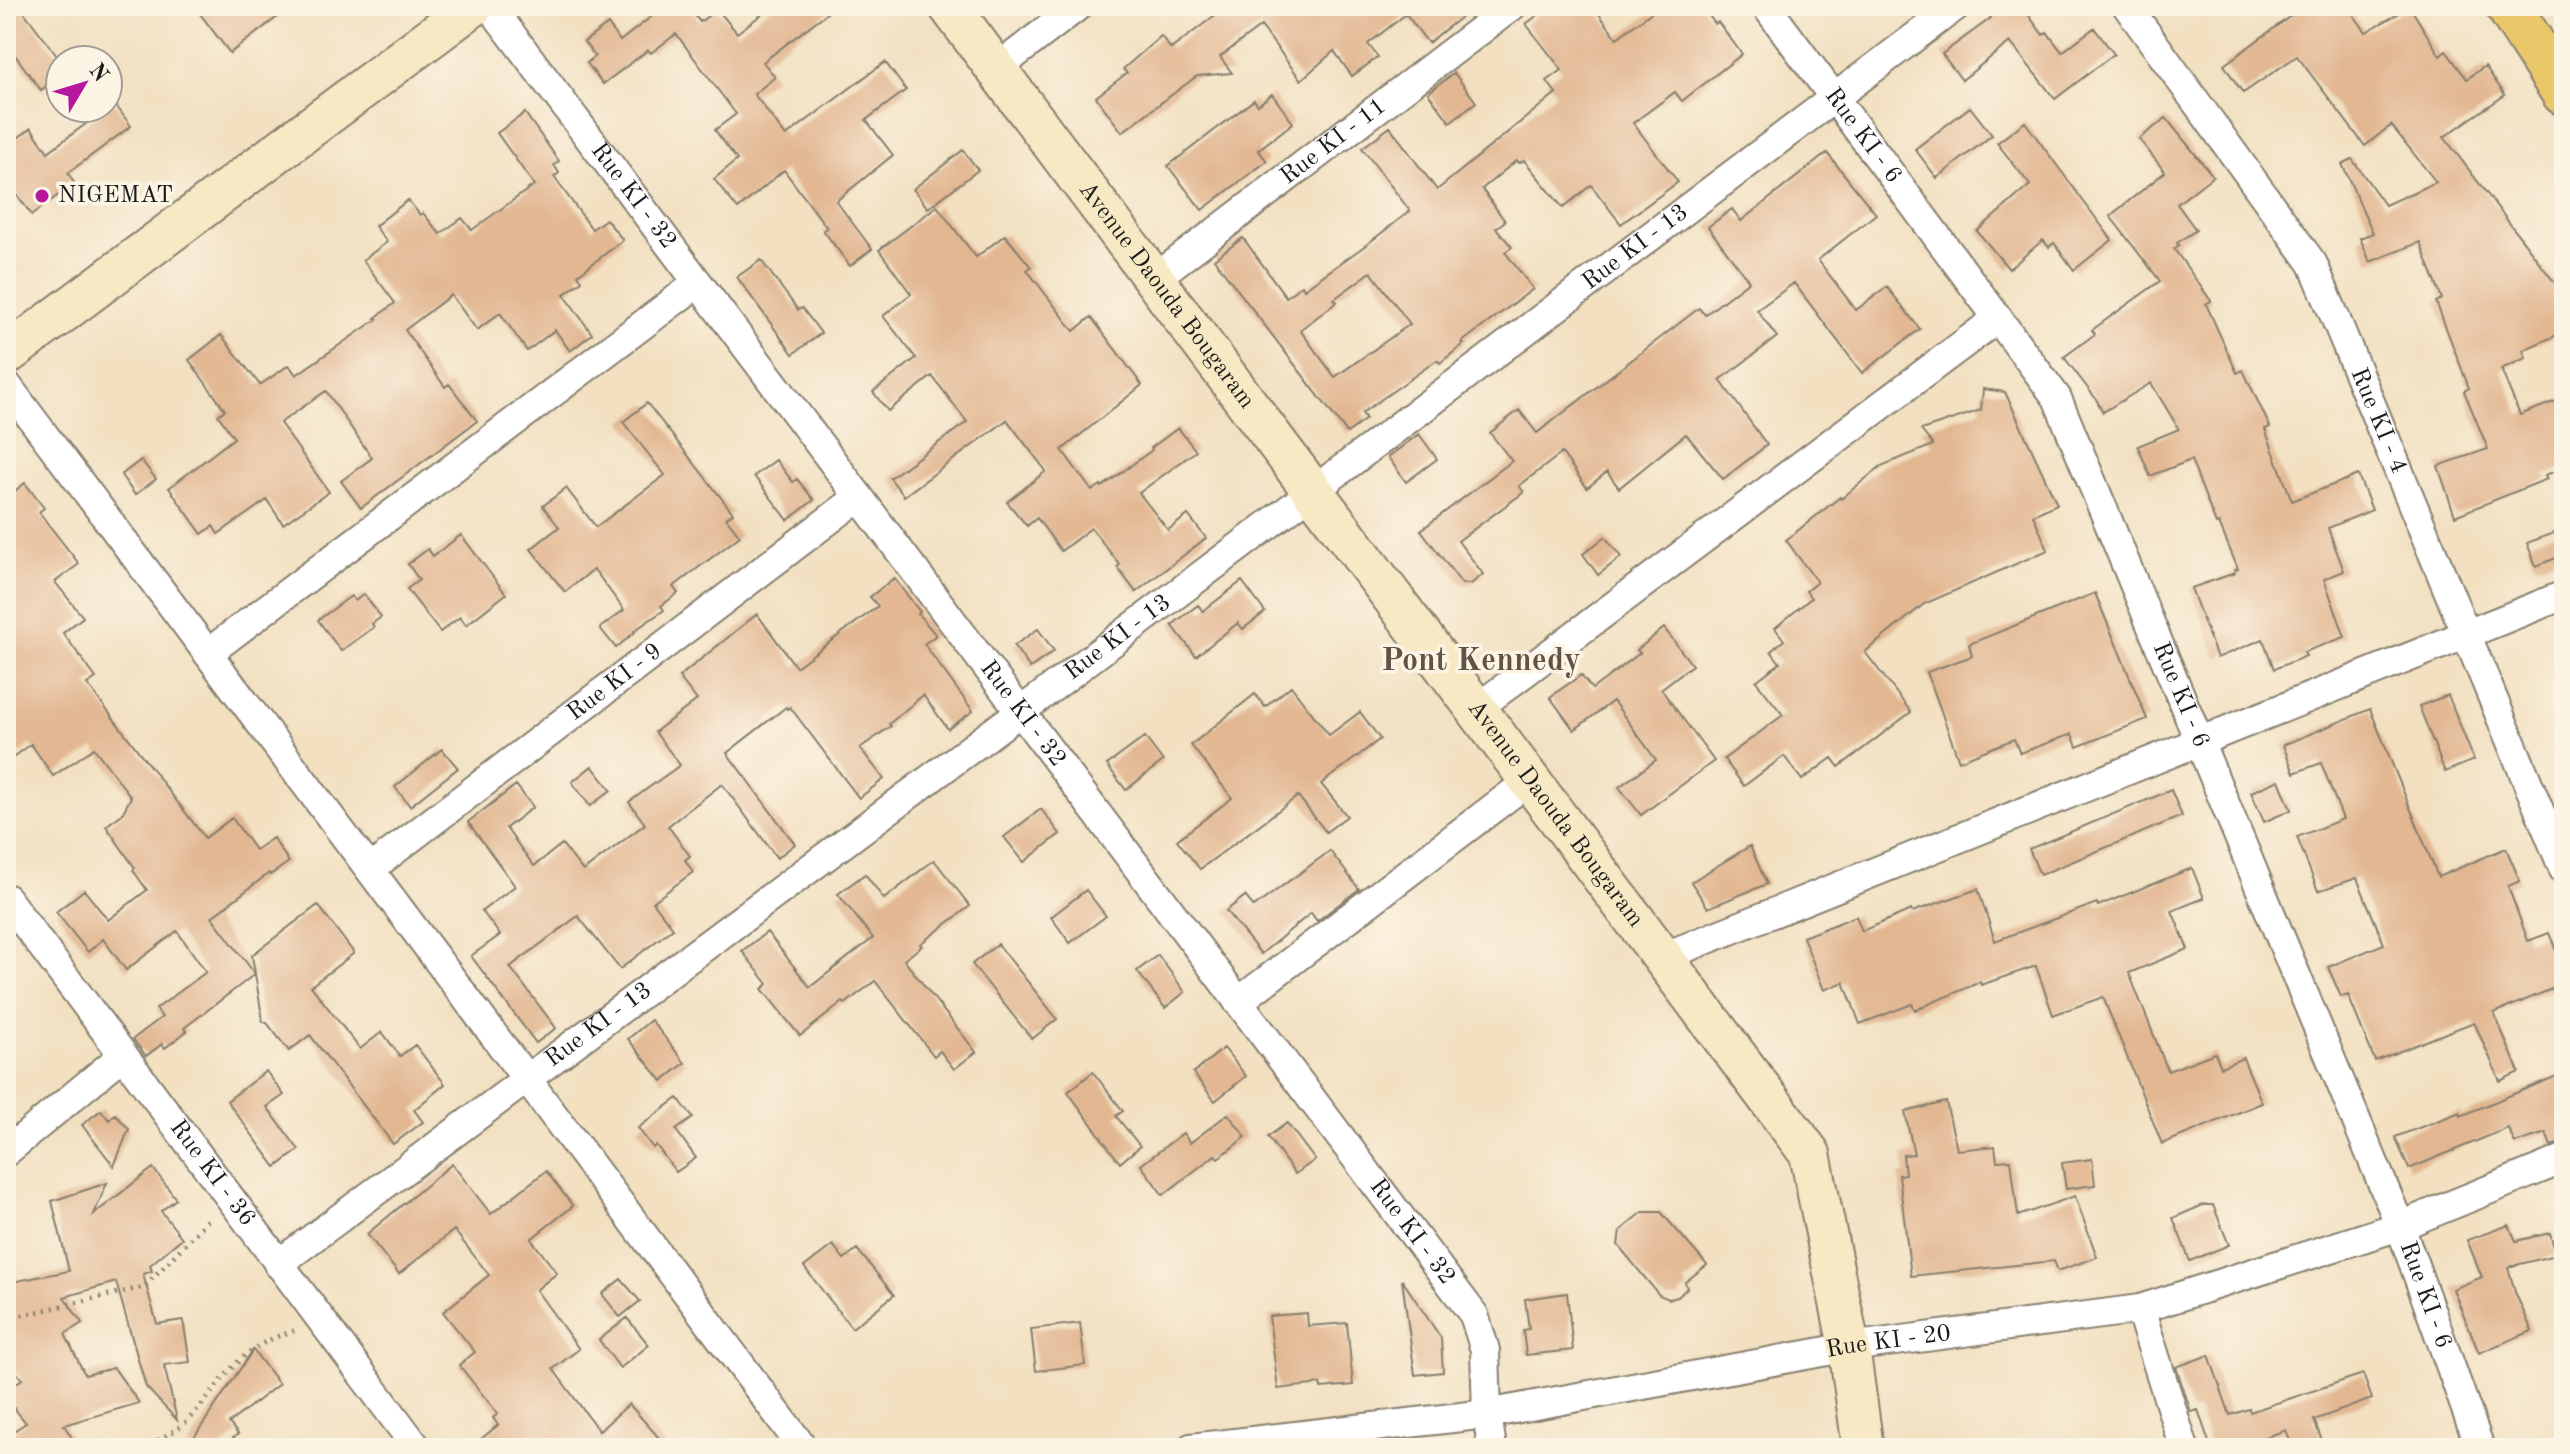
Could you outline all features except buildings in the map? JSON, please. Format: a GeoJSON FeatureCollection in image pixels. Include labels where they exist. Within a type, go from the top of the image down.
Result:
{"type":"FeatureCollection","features":[{"type":"Feature","properties":{"kind":"highway"},"geometry":{"type":"LineString","coordinates":[[2508,6],[2564,93]]}},
{"type":"Feature","properties":{"kind":"street"},"geometry":{"type":"LineString","coordinates":[[6,355],[473,6]]}},
{"type":"Feature","properties":{"kind":"street","name":"Rue KI - 32"},"geometry":{"type":"LineString","coordinates":[[490,6],[1474,1315],[1485,1350],[1487,1414],[1492,1448]]}},
{"type":"Feature","properties":{"kind":"street","name":"Avenue Daouda Bougaram"},"geometry":{"type":"LineString","coordinates":[[949,6],[1810,1154],[1849,1347],[1863,1448]]}},
{"type":"Feature","properties":{"kind":"street"},"geometry":{"type":"LineString","coordinates":[[996,69],[1078,6]]}},
{"type":"Feature","properties":{"kind":"street","name":"Rue KI - 11"},"geometry":{"type":"LineString","coordinates":[[1154,279],[1512,6]]}},
{"type":"Feature","properties":{"kind":"street","name":"Rue KI - 6"},"geometry":{"type":"LineString","coordinates":[[1766,6],[2057,398],[2400,1226],[2480,1448]]}},
{"type":"Feature","properties":{"kind":"street","name":"Rue KI - 13"},"geometry":{"type":"LineString","coordinates":[[278,1264],[1020,712],[1956,6]]}},
{"type":"Feature","properties":{"kind":"street","name":"Rue KI - 4"},"geometry":{"type":"LineString","coordinates":[[2127,6],[2313,264],[2564,870]]}},
{"type":"Feature","properties":{"kind":"street"},"geometry":{"type":"LineString","coordinates":[[208,653],[698,283]]}},
{"type":"Feature","properties":{"kind":"street"},"geometry":{"type":"LineString","coordinates":[[1476,709],[1998,318]]}},
{"type":"Feature","properties":{"kind":"street"},"geometry":{"type":"LineString","coordinates":[[6,384],[803,1448]]}},
{"type":"Feature","properties":{"kind":"street","name":"Rue KI - 9"},"geometry":{"type":"LineString","coordinates":[[370,869],[859,497]]}},
{"type":"Feature","properties":{"kind":"street"},"geometry":{"type":"LineString","coordinates":[[1663,957],[2564,595]]}},
{"type":"Feature","properties":{"kind":"street"},"geometry":{"type":"LineString","coordinates":[[1238,1002],[1530,780]]}},
{"type":"Feature","properties":{"kind":"street","name":"Rue KI - 36"},"geometry":{"type":"LineString","coordinates":[[6,898],[417,1448]]}},
{"type":"Feature","properties":{"kind":"street"},"geometry":{"type":"LineString","coordinates":[[6,1152],[123,1055]]}},
{"type":"Feature","properties":{"kind":"street","name":"Rue KI - 20"},"geometry":{"type":"LineString","coordinates":[[1191,1448],[1487,1414],[1849,1347],[2140,1309],[2400,1226],[2564,1159]]}},
{"type":"Feature","properties":{"kind":"street"},"geometry":{"type":"LineString","coordinates":[[2140,1309],[2184,1448]]}},
{"type":"Feature","properties":{"kind":"path"},"geometry":{"type":"LineString","coordinates":[[6,1319],[144,1287],[230,1198]]}},
{"type":"Feature","properties":{"kind":"path"},"geometry":{"type":"LineString","coordinates":[[144,1448],[189,1420],[224,1375],[249,1352],[290,1332],[323,1325]]}},
{"type":"Feature","properties":{"kind":"place","name":"NIGEMAT"},"geometry":{"type":"Point","coordinates":[42,196]}},
{"type":"Feature","properties":{"kind":"district","name":"Pont Kennedy"},"geometry":{"type":"Point","coordinates":[1481,662]}}]}
